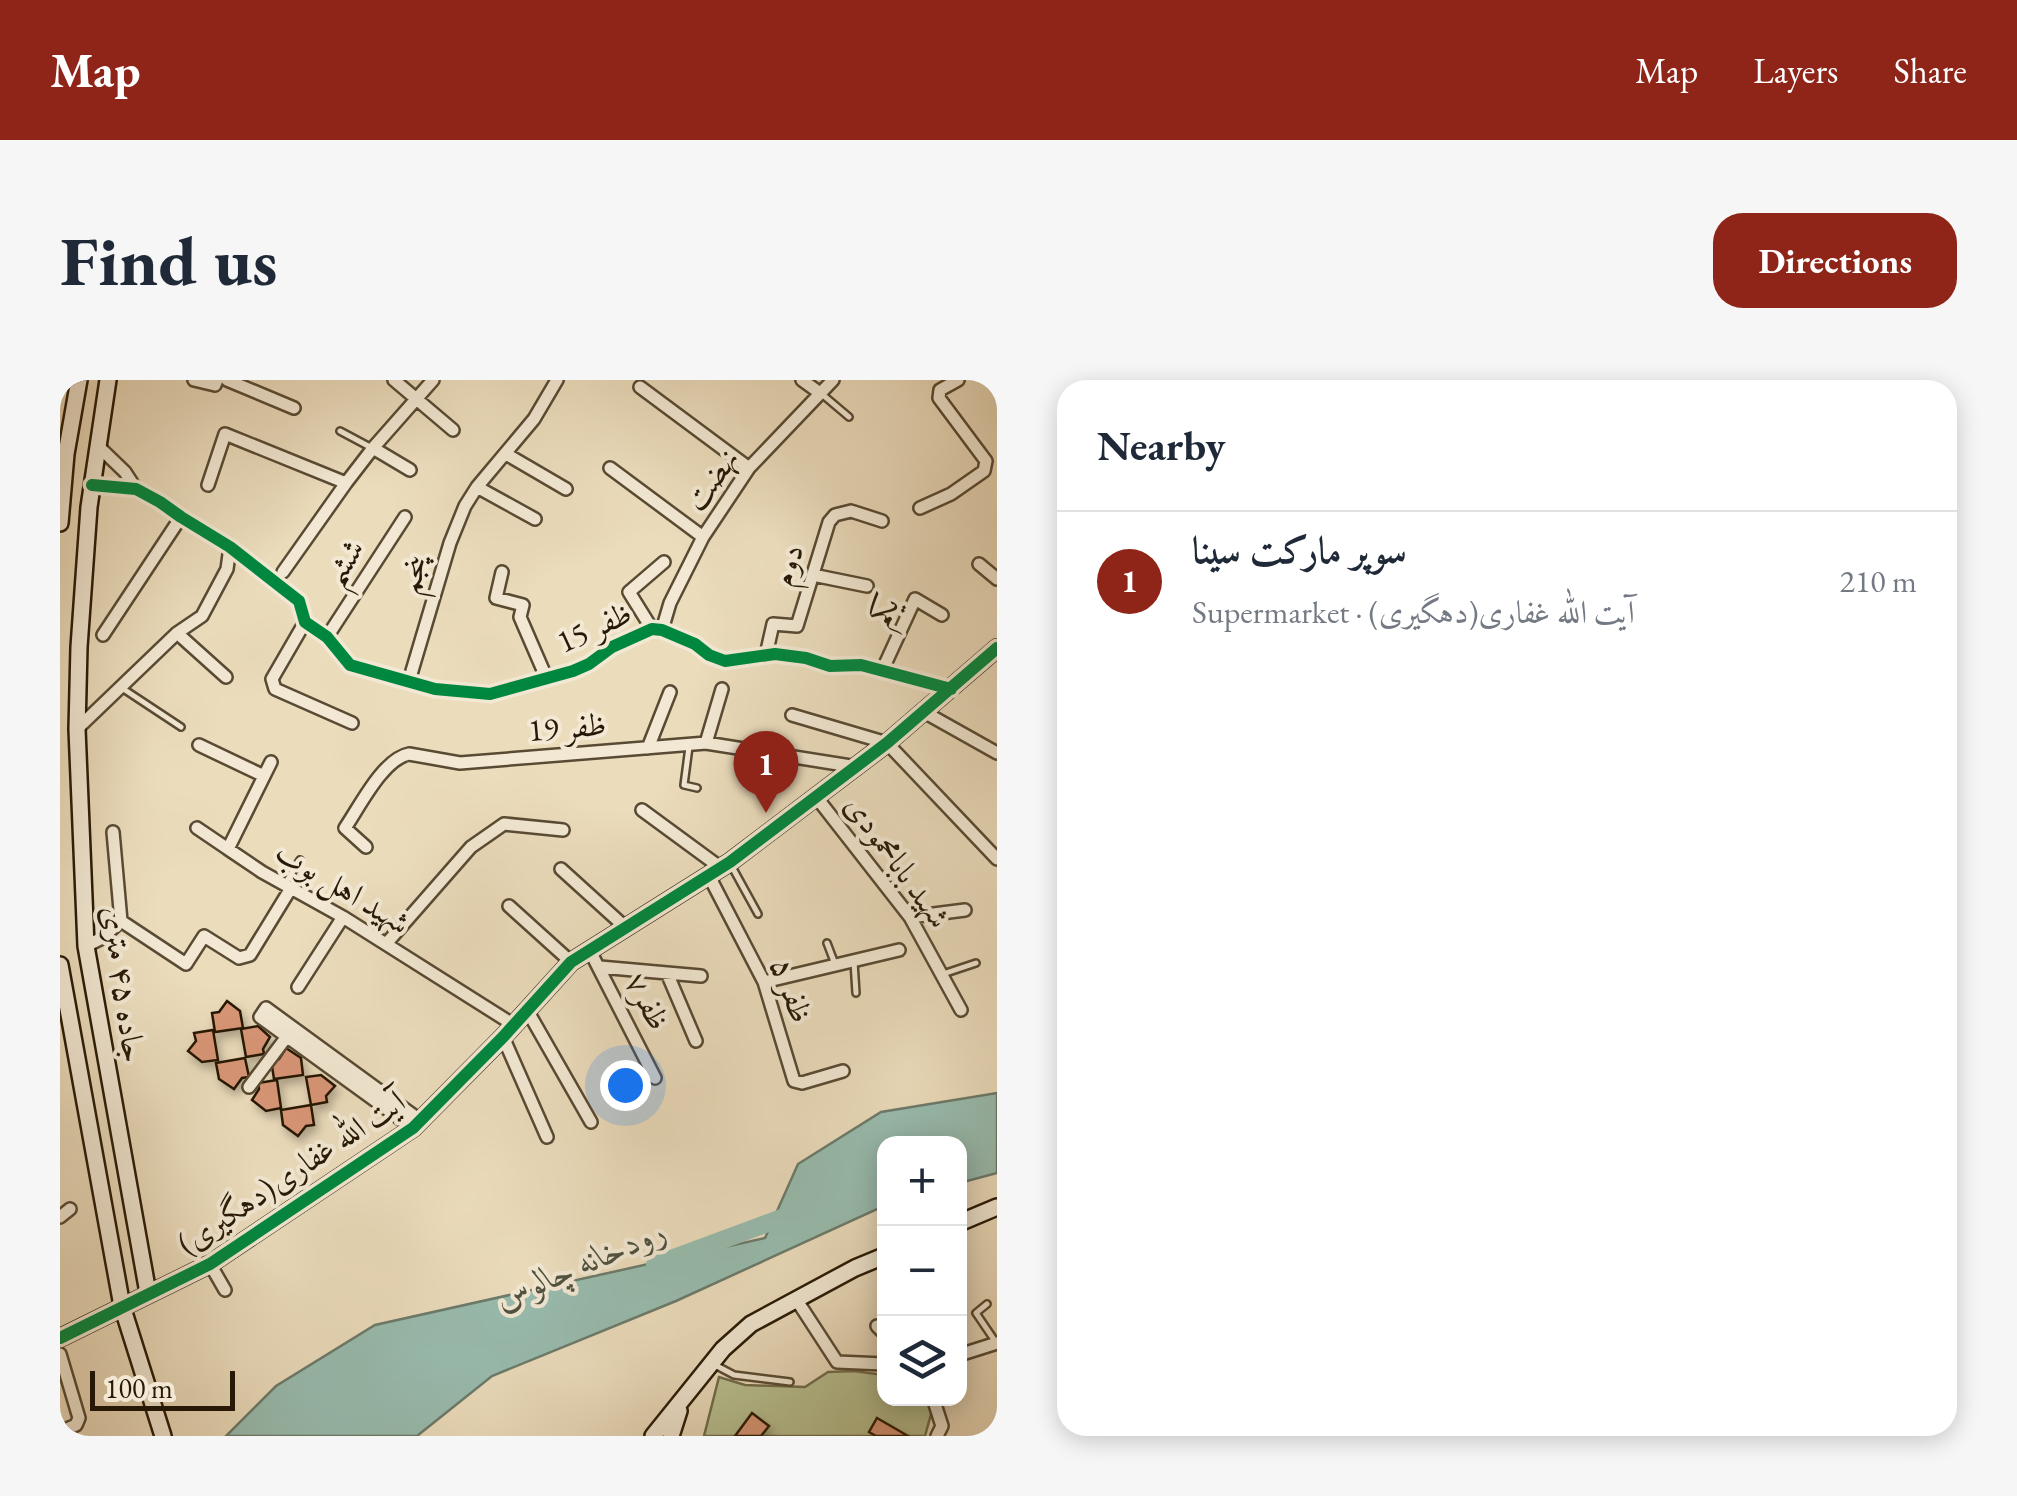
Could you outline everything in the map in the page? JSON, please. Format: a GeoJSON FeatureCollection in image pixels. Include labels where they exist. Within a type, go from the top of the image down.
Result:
{"type":"FeatureCollection","features":[{"type":"Feature","properties":{"kind":"street"},"geometry":{"type":"LineString","coordinates":[[60,523],[63,458],[79,380]]}},
{"type":"Feature","properties":{"kind":"street","name":"جاده ۴۵ متری"},"geometry":{"type":"LineString","coordinates":[[108,380],[92,485],[76,728],[86,946],[148,1293]]}},
{"type":"Feature","properties":{"kind":"street"},"geometry":{"type":"LineString","coordinates":[[194,380],[214,385],[217,380]]}},
{"type":"Feature","properties":{"kind":"street"},"geometry":{"type":"LineString","coordinates":[[227,380],[294,408]]}},
{"type":"Feature","properties":{"kind":"street"},"geometry":{"type":"LineString","coordinates":[[394,380],[453,430]]}},
{"type":"Feature","properties":{"kind":"street"},"geometry":{"type":"LineString","coordinates":[[282,572],[372,448],[433,380]]}},
{"type":"Feature","properties":{"kind":"street","name":"پنجم"},"geometry":{"type":"LineString","coordinates":[[408,681],[465,506],[534,420],[557,380]]}},
{"type":"Feature","properties":{"kind":"street"},"geometry":{"type":"LineString","coordinates":[[802,380],[820,393]]}},
{"type":"Feature","properties":{"kind":"street","name":"نهضت"},"geometry":{"type":"LineString","coordinates":[[657,629],[703,537],[749,468],[834,380]]}},
{"type":"Feature","properties":{"kind":"street"},"geometry":{"type":"LineString","coordinates":[[958,380],[940,390],[939,398],[997,474]]}},
{"type":"Feature","properties":{"kind":"street"},"geometry":{"type":"LineString","coordinates":[[640,387],[749,468]]}},
{"type":"Feature","properties":{"kind":"street"},"geometry":{"type":"LineString","coordinates":[[208,485],[226,434],[346,483]]}},
{"type":"Feature","properties":{"kind":"street"},"geometry":{"type":"LineString","coordinates":[[97,445],[125,472],[136,490]]}},
{"type":"Feature","properties":{"kind":"street"},"geometry":{"type":"LineString","coordinates":[[372,448],[410,470]]}},
{"type":"Feature","properties":{"kind":"street"},"geometry":{"type":"LineString","coordinates":[[506,454],[566,489]]}},
{"type":"Feature","properties":{"kind":"street"},"geometry":{"type":"LineString","coordinates":[[920,508],[984,471],[986,460]]}},
{"type":"Feature","properties":{"kind":"street"},"geometry":{"type":"LineString","coordinates":[[610,468],[703,537]]}},
{"type":"Feature","properties":{"kind":"street"},"geometry":{"type":"LineString","coordinates":[[92,485],[136,490],[160,502],[230,547],[299,600],[305,622],[272,679],[276,689],[352,723]]}},
{"type":"Feature","properties":{"kind":"street"},"geometry":{"type":"LineString","coordinates":[[477,487],[535,519]]}},
{"type":"Feature","properties":{"kind":"street","name":"دوم"},"geometry":{"type":"LineString","coordinates":[[766,655],[774,624],[797,626],[829,522],[835,514],[851,512],[882,522]]}},
{"type":"Feature","properties":{"kind":"street","name":"ششم"},"geometry":{"type":"LineString","coordinates":[[327,637],[405,517]]}},
{"type":"Feature","properties":{"kind":"street"},"geometry":{"type":"LineString","coordinates":[[103,635],[181,518]]}},
{"type":"Feature","properties":{"kind":"street"},"geometry":{"type":"LineString","coordinates":[[76,728],[177,633],[202,616],[227,569],[230,547]]}},
{"type":"Feature","properties":{"kind":"street"},"geometry":{"type":"LineString","coordinates":[[657,629],[630,592],[664,562]]}},
{"type":"Feature","properties":{"kind":"street"},"geometry":{"type":"LineString","coordinates":[[978,564],[997,579]]}},
{"type":"Feature","properties":{"kind":"street"},"geometry":{"type":"LineString","coordinates":[[502,572],[496,598],[524,605],[520,617],[546,677]]}},
{"type":"Feature","properties":{"kind":"street"},"geometry":{"type":"LineString","coordinates":[[813,576],[867,586]]}},
{"type":"Feature","properties":{"kind":"street","name":"یکم"},"geometry":{"type":"LineString","coordinates":[[882,671],[915,598],[942,615]]}},
{"type":"Feature","properties":{"kind":"street","name":"ظفر 15"},"geometry":{"type":"LineString","coordinates":[[305,622],[327,637],[350,665],[436,689],[490,694],[589,664],[612,647],[657,629],[725,660],[776,654],[830,666],[861,664],[951,689]]}},
{"type":"Feature","properties":{"kind":"street"},"geometry":{"type":"LineString","coordinates":[[177,633],[226,676]]}},
{"type":"Feature","properties":{"kind":"street","name":"آیت الله غفاری(دهگیری)"},"geometry":{"type":"LineString","coordinates":[[60,1338],[210,1264],[417,1125],[570,962],[720,869],[817,798],[887,744],[997,648]]}},
{"type":"Feature","properties":{"kind":"street"},"geometry":{"type":"LineString","coordinates":[[706,743],[722,689]]}},
{"type":"Feature","properties":{"kind":"street"},"geometry":{"type":"LineString","coordinates":[[648,748],[670,692]]}},
{"type":"Feature","properties":{"kind":"street"},"geometry":{"type":"LineString","coordinates":[[924,712],[997,753]]}},
{"type":"Feature","properties":{"kind":"street"},"geometry":{"type":"LineString","coordinates":[[792,715],[887,744],[997,859]]}},
{"type":"Feature","properties":{"kind":"street","name":"ظفر 19"},"geometry":{"type":"LineString","coordinates":[[366,847],[345,828],[390,763],[409,754],[460,763],[706,743],[856,768]]}},
{"type":"Feature","properties":{"kind":"street"},"geometry":{"type":"LineString","coordinates":[[199,745],[264,776]]}},
{"type":"Feature","properties":{"kind":"street","name":"شهید اهل بوب"},"geometry":{"type":"LineString","coordinates":[[271,762],[228,850],[344,916],[508,1031]]}},
{"type":"Feature","properties":{"kind":"street","name":"شهید بابامحمودی"},"geometry":{"type":"LineString","coordinates":[[817,798],[910,917],[961,1010]]}},
{"type":"Feature","properties":{"kind":"street"},"geometry":{"type":"LineString","coordinates":[[642,810],[720,869]]}},
{"type":"Feature","properties":{"kind":"street"},"geometry":{"type":"LineString","coordinates":[[386,944],[471,847],[504,824],[563,830]]}},
{"type":"Feature","properties":{"kind":"street"},"geometry":{"type":"LineString","coordinates":[[197,828],[228,850]]}},
{"type":"Feature","properties":{"kind":"street"},"geometry":{"type":"LineString","coordinates":[[113,832],[121,921]]}},
{"type":"Feature","properties":{"kind":"street"},"geometry":{"type":"LineString","coordinates":[[561,869],[624,927]]}},
{"type":"Feature","properties":{"kind":"street","name":"ظفر ۵"},"geometry":{"type":"LineString","coordinates":[[720,869],[764,982],[794,1081],[802,1083],[843,1071]]}},
{"type":"Feature","properties":{"kind":"street"},"geometry":{"type":"LineString","coordinates":[[121,921],[186,964],[204,936],[239,958],[250,955],[288,887]]}},
{"type":"Feature","properties":{"kind":"street"},"geometry":{"type":"LineString","coordinates":[[510,906],[570,962]]}},
{"type":"Feature","properties":{"kind":"street"},"geometry":{"type":"LineString","coordinates":[[910,917],[966,910]]}},
{"type":"Feature","properties":{"kind":"street"},"geometry":{"type":"LineString","coordinates":[[298,987],[344,916]]}},
{"type":"Feature","properties":{"kind":"street"},"geometry":{"type":"LineString","coordinates":[[86,946],[121,921]]}},
{"type":"Feature","properties":{"kind":"street","name":"ظفر۷"},"geometry":{"type":"LineString","coordinates":[[590,949],[656,1078]]}},
{"type":"Feature","properties":{"kind":"street"},"geometry":{"type":"LineString","coordinates":[[764,982],[899,950]]}},
{"type":"Feature","properties":{"kind":"street","name":"جاده ۴۵ متری"},"geometry":{"type":"LineString","coordinates":[[60,965],[122,1306],[162,1435]]}},
{"type":"Feature","properties":{"kind":"street"},"geometry":{"type":"LineString","coordinates":[[600,967],[700,976]]}},
{"type":"Feature","properties":{"kind":"street"},"geometry":{"type":"LineString","coordinates":[[666,974],[696,1041]]}},
{"type":"Feature","properties":{"kind":"street"},"geometry":{"type":"LineString","coordinates":[[528,1010],[591,1122]]}},
{"type":"Feature","properties":{"kind":"street"},"geometry":{"type":"LineString","coordinates":[[508,1031],[547,1138]]}},
{"type":"Feature","properties":{"kind":"street"},"geometry":{"type":"LineString","coordinates":[[249,1087],[290,1032],[417,1125]]}},
{"type":"Feature","properties":{"kind":"street"},"geometry":{"type":"LineString","coordinates":[[967,1221],[997,1207]]}},
{"type":"Feature","properties":{"kind":"street"},"geometry":{"type":"LineString","coordinates":[[653,1436],[724,1349],[751,1324],[877,1259]]}},
{"type":"Feature","properties":{"kind":"street"},"geometry":{"type":"LineString","coordinates":[[210,1264],[225,1290]]}},
{"type":"Feature","properties":{"kind":"street"},"geometry":{"type":"LineString","coordinates":[[796,1299],[837,1362],[877,1364]]}},
{"type":"Feature","properties":{"kind":"street"},"geometry":{"type":"LineString","coordinates":[[967,1353],[997,1343]]}},
{"type":"Feature","properties":{"kind":"street"},"geometry":{"type":"LineString","coordinates":[[60,1354],[78,1422],[60,1432]]}},
{"type":"Feature","properties":{"kind":"street"},"geometry":{"type":"LineString","coordinates":[[671,1436],[682,1402]]}},
{"type":"Feature","properties":{"kind":"street"},"geometry":{"type":"LineString","coordinates":[[936,1406],[942,1426],[937,1436]]}},
{"type":"Feature","properties":{"kind":"lane"},"geometry":{"type":"LineString","coordinates":[[820,393],[849,417]]}},
{"type":"Feature","properties":{"kind":"lane"},"geometry":{"type":"LineString","coordinates":[[340,431],[372,448]]}},
{"type":"Feature","properties":{"kind":"lane"},"geometry":{"type":"LineString","coordinates":[[120,687],[181,727]]}},
{"type":"Feature","properties":{"kind":"lane"},"geometry":{"type":"LineString","coordinates":[[690,744],[684,784],[697,788]]}},
{"type":"Feature","properties":{"kind":"lane"},"geometry":{"type":"LineString","coordinates":[[288,887],[300,860]]}},
{"type":"Feature","properties":{"kind":"lane"},"geometry":{"type":"LineString","coordinates":[[720,869],[758,914]]}},
{"type":"Feature","properties":{"kind":"lane"},"geometry":{"type":"LineString","coordinates":[[827,943],[834,964]]}},
{"type":"Feature","properties":{"kind":"lane"},"geometry":{"type":"LineString","coordinates":[[854,960],[856,993]]}},
{"type":"Feature","properties":{"kind":"lane"},"geometry":{"type":"LineString","coordinates":[[943,974],[976,964]]}},
{"type":"Feature","properties":{"kind":"lane"},"geometry":{"type":"LineString","coordinates":[[987,1304],[976,1313],[997,1343]]}},
{"type":"Feature","properties":{"kind":"lane"},"geometry":{"type":"LineString","coordinates":[[712,1364],[734,1375],[790,1382]]}},
{"type":"Feature","properties":{"kind":"green space"},"geometry":{"type":"Polygon","coordinates":[[[828,1372],[877,1374],[877,1406],[932,1406],[925,1436],[704,1436],[719,1377],[745,1385],[805,1387],[828,1372]]]}},
{"type":"Feature","properties":{"kind":"water"},"geometry":{"type":"Polygon","coordinates":[[[997,1093],[997,1173],[967,1181],[967,1136],[877,1136],[877,1209],[676,1301],[492,1376],[417,1436],[226,1436],[276,1386],[375,1325],[765,1238],[798,1164],[881,1112],[997,1093]]]}},
{"type":"Feature","properties":{"kind":"building"},"geometry":{"type":"Polygon","coordinates":[[[227,1001],[240,1011],[243,1028],[215,1032],[212,1013],[219,1012],[227,1001]]]}},
{"type":"Feature","properties":{"kind":"building"},"geometry":{"type":"Polygon","coordinates":[[[258,1026],[270,1037],[264,1054],[246,1057],[241,1029],[258,1026]]]}},
{"type":"Feature","properties":{"kind":"building"},"geometry":{"type":"Polygon","coordinates":[[[213,1030],[218,1060],[202,1062],[188,1051],[196,1041],[194,1033],[213,1030]]]}},
{"type":"Feature","properties":{"kind":"building"},"geometry":{"type":"Polygon","coordinates":[[[286,1048],[301,1058],[303,1075],[274,1079],[271,1060],[279,1059],[286,1048]]]}},
{"type":"Feature","properties":{"kind":"building"},"geometry":{"type":"Polygon","coordinates":[[[245,1058],[249,1077],[242,1078],[234,1089],[219,1079],[216,1063],[245,1058]]]}},
{"type":"Feature","properties":{"kind":"building"},"geometry":{"type":"Polygon","coordinates":[[[321,1075],[335,1086],[326,1096],[327,1102],[311,1105],[306,1077],[321,1075]]]}},
{"type":"Feature","properties":{"kind":"building"},"geometry":{"type":"Polygon","coordinates":[[[277,1080],[281,1108],[266,1111],[252,1100],[258,1083],[277,1080]]]}},
{"type":"Feature","properties":{"kind":"building"},"geometry":{"type":"Polygon","coordinates":[[[311,1105],[314,1125],[306,1126],[298,1136],[283,1125],[281,1110],[311,1105]]]}},
{"type":"Feature","properties":{"kind":"building"},"geometry":{"type":"Polygon","coordinates":[[[752,1413],[769,1426],[761,1436],[735,1436],[752,1413]]]}},
{"type":"Feature","properties":{"kind":"building"},"geometry":{"type":"Polygon","coordinates":[[[877,1418],[908,1436],[876,1436],[869,1432],[877,1418]]]}},
{"type":"Feature","properties":{"kind":"waterway","name":"رودخانه چالوس"},"geometry":{"type":"LineString","coordinates":[[655,1265],[795,1213]]}},
{"type":"Feature","properties":{"kind":"cycle path"},"geometry":{"type":"LineString","coordinates":[[92,485],[136,489],[230,547],[299,601],[305,622],[327,637],[350,665],[435,689],[490,694],[573,671],[652,629],[695,644],[725,661],[775,654],[830,666],[861,665],[951,689]]}},
{"type":"Feature","properties":{"kind":"cycle path"},"geometry":{"type":"LineString","coordinates":[[60,1338],[210,1264],[413,1128],[571,962],[730,862],[887,743],[997,648]]}},
{"type":"Feature","properties":{"kind":"place","name":"سوپر مارکت سینا"},"geometry":{"type":"Point","coordinates":[766,813]}}]}
